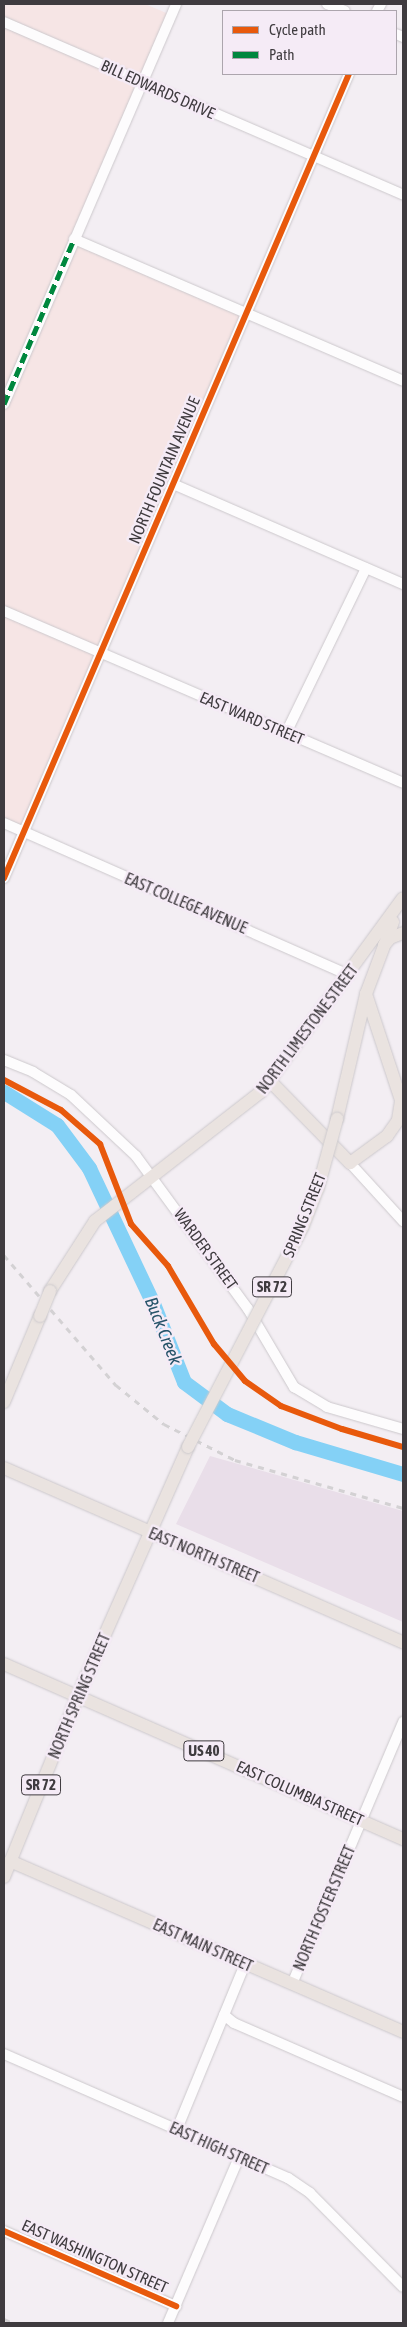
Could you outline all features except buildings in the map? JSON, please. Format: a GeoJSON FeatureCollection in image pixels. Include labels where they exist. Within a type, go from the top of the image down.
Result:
{"type":"FeatureCollection","features":[{"type":"Feature","properties":{"kind":"main road","name":"NORTH LIMESTONE STREET"},"geometry":{"type":"LineString","coordinates":[[4,1402],[50,1292],[83,1236],[95,1221],[131,1191],[233,1117],[270,1081],[402,905]]}},
{"type":"Feature","properties":{"kind":"main road","name":"SPRING STREET"},"geometry":{"type":"LineString","coordinates":[[150,1532],[188,1447],[303,1226],[318,1188],[337,1119],[366,994],[381,949],[402,905]]}},
{"type":"Feature","properties":{"kind":"main road"},"geometry":{"type":"LineString","coordinates":[[381,949],[390,938],[403,933]]}},
{"type":"Feature","properties":{"kind":"main road"},"geometry":{"type":"LineString","coordinates":[[270,1081],[350,1163],[387,1136],[400,1110],[398,1089],[366,994]]}},
{"type":"Feature","properties":{"kind":"main road","name":"EAST NORTH STREET"},"geometry":{"type":"LineString","coordinates":[[4,1468],[403,1642]]}},
{"type":"Feature","properties":{"kind":"main road","name":"NORTH SPRING STREET"},"geometry":{"type":"LineString","coordinates":[[7,1860],[150,1532]]}},
{"type":"Feature","properties":{"kind":"main road","name":"EAST COLUMBIA STREET"},"geometry":{"type":"LineString","coordinates":[[4,1664],[403,1838]]}},
{"type":"Feature","properties":{"kind":"main road","name":"SR 72"},"geometry":{"type":"LineString","coordinates":[[4,1877],[7,1860]]}},
{"type":"Feature","properties":{"kind":"main road","name":"EAST MAIN STREET"},"geometry":{"type":"LineString","coordinates":[[7,1860],[403,2032]]}},
{"type":"Feature","properties":{"kind":"street"},"geometry":{"type":"LineString","coordinates":[[4,404],[176,4]]}},
{"type":"Feature","properties":{"kind":"street"},"geometry":{"type":"LineString","coordinates":[[328,4],[343,10]]}},
{"type":"Feature","properties":{"kind":"street","name":"BILL EDWARDS DRIVE"},"geometry":{"type":"LineString","coordinates":[[4,22],[403,195]]}},
{"type":"Feature","properties":{"kind":"street","name":"NORTH FOUNTAIN AVENUE"},"geometry":{"type":"LineString","coordinates":[[4,878],[349,75]]}},
{"type":"Feature","properties":{"kind":"street"},"geometry":{"type":"LineString","coordinates":[[74,239],[403,381]]}},
{"type":"Feature","properties":{"kind":"street"},"geometry":{"type":"LineString","coordinates":[[173,484],[403,584]]}},
{"type":"Feature","properties":{"kind":"street"},"geometry":{"type":"LineString","coordinates":[[286,733],[366,568]]}},
{"type":"Feature","properties":{"kind":"street","name":"EAST WARD STREET"},"geometry":{"type":"LineString","coordinates":[[4,610],[403,783]]}},
{"type":"Feature","properties":{"kind":"street","name":"EAST COLLEGE AVENUE"},"geometry":{"type":"LineString","coordinates":[[4,823],[349,974]]}},
{"type":"Feature","properties":{"kind":"street","name":"WARDER STREET"},"geometry":{"type":"LineString","coordinates":[[4,1060],[33,1072],[70,1095],[117,1136],[152,1176],[248,1308],[294,1387],[327,1406],[403,1429]]}},
{"type":"Feature","properties":{"kind":"street"},"geometry":{"type":"LineString","coordinates":[[350,1163],[403,1221]]}},
{"type":"Feature","properties":{"kind":"street","name":"NORTH FOSTER STREET"},"geometry":{"type":"LineString","coordinates":[[292,1984],[403,1722]]}},
{"type":"Feature","properties":{"kind":"street"},"geometry":{"type":"LineString","coordinates":[[176,2129],[245,1964]]}},
{"type":"Feature","properties":{"kind":"street"},"geometry":{"type":"LineString","coordinates":[[224,2015],[234,2023],[403,2097]]}},
{"type":"Feature","properties":{"kind":"street","name":"EAST HIGH STREET"},"geometry":{"type":"LineString","coordinates":[[4,2054],[288,2178],[310,2193],[403,2287]]}},
{"type":"Feature","properties":{"kind":"street"},"geometry":{"type":"LineString","coordinates":[[168,2323],[239,2156]]}},
{"type":"Feature","properties":{"kind":"street","name":"EAST WASHINGTON STREET"},"geometry":{"type":"LineString","coordinates":[[4,2231],[176,2306]]}},
{"type":"Feature","properties":{"kind":"shaded area"},"geometry":{"type":"Polygon","coordinates":[[[4,4],[145,4],[171,15],[74,239],[246,313],[23,832],[4,823],[4,4]]]}},
{"type":"Feature","properties":{"kind":"shaded area"},"geometry":{"type":"Polygon","coordinates":[[[210,1456],[403,1511],[403,1622],[176,1524],[210,1456]]]}},
{"type":"Feature","properties":{"kind":"waterway","name":"Buck Creek"},"geometry":{"type":"LineString","coordinates":[[4,1092],[57,1125],[89,1168],[152,1301],[184,1382],[227,1414],[295,1442],[403,1474]]}},
{"type":"Feature","properties":{"kind":"railway"},"geometry":{"type":"LineString","coordinates":[[4,1255],[116,1385],[164,1424],[235,1460],[403,1508]]}},
{"type":"Feature","properties":{"kind":"railway"},"geometry":{"type":"LineString","coordinates":[[4,2319],[13,2323]]}},
{"type":"Feature","properties":{"kind":"marked path"},"geometry":{"type":"LineString","coordinates":[[4,404],[74,239]]}},
{"type":"Feature","properties":{"kind":"cycle path"},"geometry":{"type":"LineString","coordinates":[[4,878],[349,75]]}},
{"type":"Feature","properties":{"kind":"cycle path"},"geometry":{"type":"LineString","coordinates":[[4,1080],[61,1110],[100,1144],[131,1224],[168,1266],[214,1344],[245,1381],[281,1406],[342,1429],[403,1447]]}},
{"type":"Feature","properties":{"kind":"cycle path"},"geometry":{"type":"LineString","coordinates":[[4,2231],[176,2306]]}}]}
